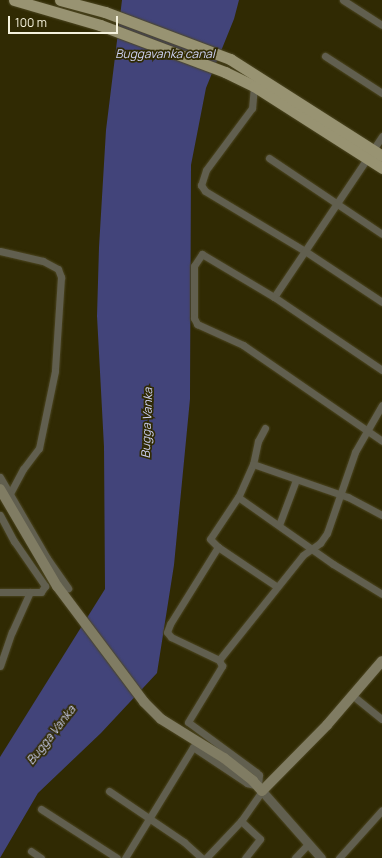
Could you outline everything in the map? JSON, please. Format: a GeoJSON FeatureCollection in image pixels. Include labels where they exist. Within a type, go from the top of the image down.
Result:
{"type":"FeatureCollection","features":[{"type":"Feature","properties":{"kind":"main road"},"geometry":{"type":"LineString","coordinates":[[14,0],[100,25],[225,72],[254,86],[374,154]]}},
{"type":"Feature","properties":{"kind":"main road"},"geometry":{"type":"LineString","coordinates":[[60,0],[105,12],[230,59],[374,154],[382,168]]}},
{"type":"Feature","properties":{"kind":"main road"},"geometry":{"type":"LineString","coordinates":[[0,489],[57,586],[144,702],[161,719],[224,758],[260,789],[352,696],[382,661]]}},
{"type":"Feature","properties":{"kind":"street"},"geometry":{"type":"LineString","coordinates":[[342,0],[382,25]]}},
{"type":"Feature","properties":{"kind":"street"},"geometry":{"type":"LineString","coordinates":[[325,56],[382,93]]}},
{"type":"Feature","properties":{"kind":"street"},"geometry":{"type":"LineString","coordinates":[[254,86],[252,108],[206,170],[201,185],[205,191],[305,251],[382,302]]}},
{"type":"Feature","properties":{"kind":"street"},"geometry":{"type":"LineString","coordinates":[[274,297],[337,203],[374,154],[382,136]]}},
{"type":"Feature","properties":{"kind":"street"},"geometry":{"type":"LineString","coordinates":[[270,158],[382,234]]}},
{"type":"Feature","properties":{"kind":"street"},"geometry":{"type":"LineString","coordinates":[[0,251],[43,261],[58,269],[61,277],[55,371],[39,448],[23,469],[10,493]]}},
{"type":"Feature","properties":{"kind":"street"},"geometry":{"type":"LineString","coordinates":[[382,370],[274,297],[202,254],[194,266],[194,318],[197,324],[243,344],[382,441]]}},
{"type":"Feature","properties":{"kind":"street"},"geometry":{"type":"LineString","coordinates":[[219,660],[276,586],[303,555],[312,549],[327,533],[354,452],[382,405]]}},
{"type":"Feature","properties":{"kind":"street"},"geometry":{"type":"LineString","coordinates":[[265,428],[258,441],[253,464],[238,497],[210,539],[218,547],[276,586]]}},
{"type":"Feature","properties":{"kind":"street"},"geometry":{"type":"LineString","coordinates":[[253,464],[340,494],[382,515]]}},
{"type":"Feature","properties":{"kind":"street"},"geometry":{"type":"LineString","coordinates":[[0,477],[47,558],[68,588]]}},
{"type":"Feature","properties":{"kind":"street"},"geometry":{"type":"LineString","coordinates":[[279,525],[296,480]]}},
{"type":"Feature","properties":{"kind":"street"},"geometry":{"type":"LineString","coordinates":[[238,497],[312,549],[382,594]]}},
{"type":"Feature","properties":{"kind":"street"},"geometry":{"type":"LineString","coordinates":[[0,515],[14,540],[45,586],[41,592],[0,592]]}},
{"type":"Feature","properties":{"kind":"street"},"geometry":{"type":"LineString","coordinates":[[206,858],[242,821],[260,789],[259,775],[256,772],[188,722],[220,673],[222,666],[219,660],[171,637],[167,632],[170,624],[218,547]]}},
{"type":"Feature","properties":{"kind":"street"},"geometry":{"type":"LineString","coordinates":[[0,666],[12,632],[30,592]]}},
{"type":"Feature","properties":{"kind":"street"},"geometry":{"type":"LineString","coordinates":[[352,696],[382,718]]}},
{"type":"Feature","properties":{"kind":"street"},"geometry":{"type":"LineString","coordinates":[[125,858],[194,747],[247,783],[260,789],[321,858]]}},
{"type":"Feature","properties":{"kind":"street"},"geometry":{"type":"LineString","coordinates":[[109,791],[150,818],[202,858]]}},
{"type":"Feature","properties":{"kind":"street"},"geometry":{"type":"LineString","coordinates":[[41,809],[117,858]]}},
{"type":"Feature","properties":{"kind":"street"},"geometry":{"type":"LineString","coordinates":[[339,858],[382,810]]}},
{"type":"Feature","properties":{"kind":"street"},"geometry":{"type":"LineString","coordinates":[[242,821],[260,839],[245,858]]}},
{"type":"Feature","properties":{"kind":"street"},"geometry":{"type":"LineString","coordinates":[[295,858],[308,844]]}},
{"type":"Feature","properties":{"kind":"street"},"geometry":{"type":"LineString","coordinates":[[31,851],[41,858]]}},
{"type":"Feature","properties":{"kind":"water","name":"Buggavanka canal"},"geometry":{"type":"Polygon","coordinates":[[[122,0],[239,0],[234,19],[206,88],[191,165],[190,399],[174,565],[157,673],[101,733],[38,793],[0,858],[0,757],[105,589],[104,447],[97,316],[99,247],[106,130],[122,0]]]}},
{"type":"Feature","properties":{"kind":"water label","name":"Bugga Vanka"},"geometry":{"type":"Point","coordinates":[147,423]}},
{"type":"Feature","properties":{"kind":"water label","name":"Bugga Vanka"},"geometry":{"type":"Point","coordinates":[51,735]}}]}
